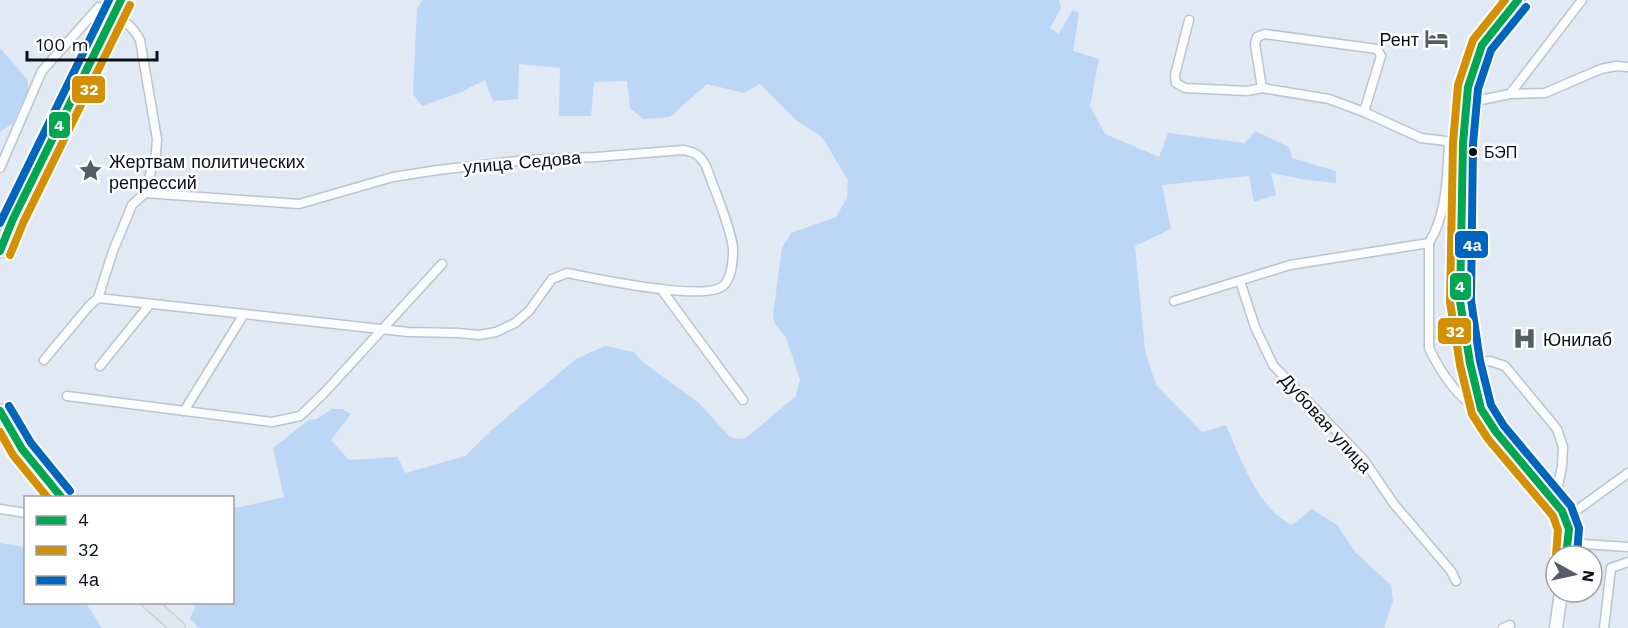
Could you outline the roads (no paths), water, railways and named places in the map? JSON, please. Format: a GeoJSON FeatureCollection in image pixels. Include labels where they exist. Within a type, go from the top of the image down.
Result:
{"type":"FeatureCollection","features":[{"type":"Feature","properties":{"kind":"main road"},"geometry":{"type":"LineString","coordinates":[[0,251],[13,219],[122,0]]}},
{"type":"Feature","properties":{"kind":"main road"},"geometry":{"type":"LineString","coordinates":[[1518,0],[1482,45],[1472,72],[1466,103],[1463,143],[1459,288],[1470,363],[1481,409],[1496,432],[1555,501],[1566,518],[1569,529],[1568,543]]}},
{"type":"Feature","properties":{"kind":"main road"},"geometry":{"type":"LineString","coordinates":[[0,411],[22,449],[60,496]]}},
{"type":"Feature","properties":{"kind":"main road"},"geometry":{"type":"LineString","coordinates":[[150,604],[178,628]]}},
{"type":"Feature","properties":{"kind":"main road"},"geometry":{"type":"LineString","coordinates":[[1556,628],[1559,604]]}},
{"type":"Feature","properties":{"kind":"street"},"geometry":{"type":"LineString","coordinates":[[1510,94],[1582,0]]}},
{"type":"Feature","properties":{"kind":"street"},"geometry":{"type":"LineString","coordinates":[[0,168],[42,71],[99,7],[127,23],[140,40],[156,126],[156,153],[145,193],[132,205],[98,298],[44,360]]}},
{"type":"Feature","properties":{"kind":"street"},"geometry":{"type":"LineString","coordinates":[[1189,20],[1175,75],[1176,83],[1185,88],[1247,91],[1262,88],[1329,99],[1421,138],[1463,143]]}},
{"type":"Feature","properties":{"kind":"street"},"geometry":{"type":"LineString","coordinates":[[1262,88],[1255,44],[1257,37],[1265,34],[1377,49],[1381,56],[1364,112]]}},
{"type":"Feature","properties":{"kind":"street"},"geometry":{"type":"LineString","coordinates":[[1466,103],[1510,94],[1545,93],[1601,69],[1627,65]]}},
{"type":"Feature","properties":{"kind":"street"},"geometry":{"type":"LineString","coordinates":[[1449,143],[1447,181],[1441,213],[1437,230],[1429,243],[1429,348],[1435,362],[1464,399],[1472,406],[1481,409]]}},
{"type":"Feature","properties":{"kind":"street","name":"улица Седова"},"geometry":{"type":"LineString","coordinates":[[98,298],[408,332],[479,335],[496,332],[515,323],[529,311],[552,279],[567,273],[661,289],[712,291],[724,285],[729,277],[732,257],[732,241],[706,166],[701,157],[694,152],[683,150],[526,160],[438,170],[393,177],[299,204],[145,193]]}},
{"type":"Feature","properties":{"kind":"street"},"geometry":{"type":"LineString","coordinates":[[1174,301],[1290,265],[1429,243]]}},
{"type":"Feature","properties":{"kind":"street"},"geometry":{"type":"LineString","coordinates":[[67,396],[272,422],[300,416],[324,393],[442,264]]}},
{"type":"Feature","properties":{"kind":"street","name":"Дубовая улица"},"geometry":{"type":"LineString","coordinates":[[1240,281],[1255,327],[1273,365],[1364,460],[1394,504],[1451,571],[1456,580]]}},
{"type":"Feature","properties":{"kind":"street"},"geometry":{"type":"LineString","coordinates":[[661,289],[743,400]]}},
{"type":"Feature","properties":{"kind":"street"},"geometry":{"type":"LineString","coordinates":[[100,366],[150,304]]}},
{"type":"Feature","properties":{"kind":"street"},"geometry":{"type":"LineString","coordinates":[[184,411],[244,314]]}},
{"type":"Feature","properties":{"kind":"street"},"geometry":{"type":"LineString","coordinates":[[1470,363],[1490,361],[1505,366],[1557,429],[1563,447],[1555,501]]}},
{"type":"Feature","properties":{"kind":"street"},"geometry":{"type":"LineString","coordinates":[[1566,518],[1628,473]]}},
{"type":"Feature","properties":{"kind":"street"},"geometry":{"type":"LineString","coordinates":[[0,509],[24,513]]}},
{"type":"Feature","properties":{"kind":"street"},"geometry":{"type":"LineString","coordinates":[[1568,543],[1628,547]]}},
{"type":"Feature","properties":{"kind":"street"},"geometry":{"type":"LineString","coordinates":[[1604,628],[1611,568],[1628,562]]}},
{"type":"Feature","properties":{"kind":"place","name":"Рент"},"geometry":{"type":"Point","coordinates":[1437,39]}},
{"type":"Feature","properties":{"kind":"place","name":"БЭП"},"geometry":{"type":"Point","coordinates":[1473,152]}},
{"type":"Feature","properties":{"kind":"place","name":"Жертвам политических репрессий"},"geometry":{"type":"Point","coordinates":[91,171]}},
{"type":"Feature","properties":{"kind":"place","name":"Юнилаб"},"geometry":{"type":"Point","coordinates":[1525,339]}}]}
